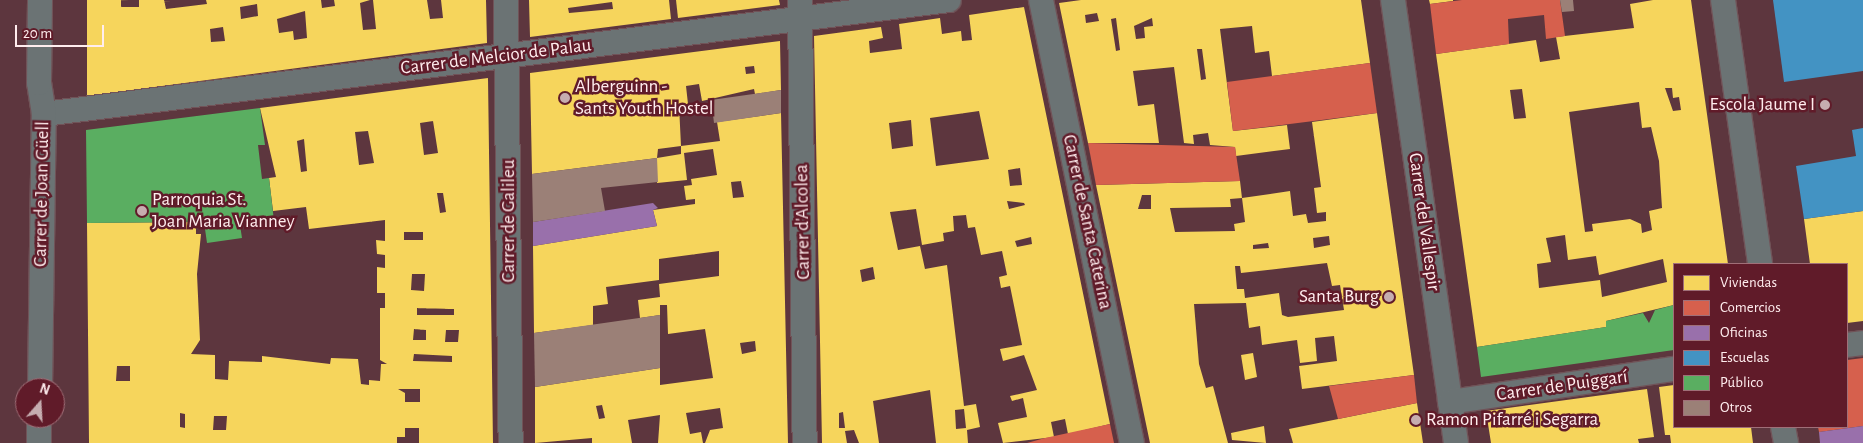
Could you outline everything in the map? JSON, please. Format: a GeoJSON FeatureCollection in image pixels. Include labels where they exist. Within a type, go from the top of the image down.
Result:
{"type":"FeatureCollection","features":[{"type":"Feature","properties":{"kind":"street","name":"Carrer de Joan Güell"},"geometry":{"type":"LineString","coordinates":[[40,0],[39,82],[44,114],[40,378]]}},
{"type":"Feature","properties":{"kind":"street","name":"Carrer de Galileu"},"geometry":{"type":"LineString","coordinates":[[506,0],[511,443]]}},
{"type":"Feature","properties":{"kind":"street","name":"Carrer de Melcior de Palau"},"geometry":{"type":"LineString","coordinates":[[44,114],[508,56],[800,9],[949,0]]}},
{"type":"Feature","properties":{"kind":"street","name":"Carrer de Santa Caterina"},"geometry":{"type":"LineString","coordinates":[[1041,0],[1132,443]]}},
{"type":"Feature","properties":{"kind":"street","name":"Carrer del Vallespir"},"geometry":{"type":"LineString","coordinates":[[1392,0],[1456,443]]}},
{"type":"Feature","properties":{"kind":"street"},"geometry":{"type":"LineString","coordinates":[[1723,0],[1760,263]]}},
{"type":"Feature","properties":{"kind":"street","name":"Carrer d'Alcolea"},"geometry":{"type":"LineString","coordinates":[[800,9],[805,443]]}},
{"type":"Feature","properties":{"kind":"street"},"geometry":{"type":"LineString","coordinates":[[1848,345],[1863,342]]}},
{"type":"Feature","properties":{"kind":"street","name":"Carrer de Puiggarí"},"geometry":{"type":"LineString","coordinates":[[1450,402],[1673,370]]}},
{"type":"Feature","properties":{"kind":"street"},"geometry":{"type":"LineString","coordinates":[[39,443],[40,428]]}},
{"type":"Feature","properties":{"kind":"street"},"geometry":{"type":"LineString","coordinates":[[1783,428],[1786,443]]}},
{"type":"Feature","properties":{"kind":"building: Viviendas"},"geometry":{"type":"Polygon","coordinates":[[[87,0],[121,0],[121,7],[139,7],[139,0],[164,0],[166,9],[207,4],[206,0],[321,0],[322,8],[335,6],[334,0],[370,0],[360,3],[363,30],[376,29],[373,0],[427,0],[430,19],[443,18],[441,0],[486,0],[487,43],[87,96],[87,0]],[[257,4],[240,7],[241,19],[258,16],[257,4]],[[305,11],[277,19],[279,33],[293,31],[294,40],[307,38],[305,11]],[[223,27],[210,29],[211,42],[225,41],[223,27]]]}},
{"type":"Feature","properties":{"kind":"building: Viviendas"},"geometry":{"type":"Polygon","coordinates":[[[529,0],[669,0],[671,19],[530,37],[529,0]],[[612,2],[568,8],[569,13],[613,9],[612,2]]]}},
{"type":"Feature","properties":{"kind":"building: Viviendas"},"geometry":{"type":"Polygon","coordinates":[[[676,0],[779,0],[780,5],[678,18],[676,0]]]}},
{"type":"Feature","properties":{"kind":"building: Viviendas"},"geometry":{"type":"Polygon","coordinates":[[[1081,0],[1361,0],[1370,63],[1272,76],[1269,51],[1255,53],[1252,26],[1220,29],[1233,131],[1287,125],[1290,149],[1236,156],[1235,147],[1210,145],[1208,133],[1193,135],[1194,144],[1184,143],[1174,67],[1133,71],[1138,106],[1154,104],[1159,143],[1088,143],[1059,3],[1081,0]],[[1097,13],[1085,15],[1086,23],[1099,21],[1097,13]],[[1116,18],[1111,19],[1116,51],[1120,50],[1116,18]],[[1152,18],[1134,26],[1136,39],[1145,38],[1144,27],[1153,26],[1152,18]],[[1197,49],[1201,80],[1206,79],[1202,49],[1197,49]]]}},
{"type":"Feature","properties":{"kind":"building: Viviendas"},"geometry":{"type":"Polygon","coordinates":[[[1429,0],[1453,0],[1453,1],[1430,4],[1429,0]]]}},
{"type":"Feature","properties":{"kind":"building: Viviendas"},"geometry":{"type":"Polygon","coordinates":[[[1653,0],[1691,0],[1728,263],[1673,263],[1673,305],[1606,321],[1606,327],[1477,347],[1436,54],[1536,40],[1540,62],[1560,59],[1556,37],[1634,28],[1630,4],[1653,0]],[[1665,88],[1673,111],[1681,110],[1679,97],[1673,98],[1672,88],[1665,88]],[[1522,89],[1510,90],[1514,119],[1526,118],[1522,89]],[[1639,102],[1569,112],[1585,232],[1593,231],[1592,224],[1630,219],[1641,224],[1642,233],[1652,230],[1649,211],[1662,208],[1659,161],[1651,127],[1642,128],[1639,102]],[[1565,235],[1546,238],[1551,262],[1537,264],[1539,288],[1600,280],[1602,297],[1667,282],[1663,259],[1599,275],[1596,256],[1568,260],[1565,235]]]}},
{"type":"Feature","properties":{"kind":"building: Viviendas"},"geometry":{"type":"Polygon","coordinates":[[[1024,7],[1110,424],[1068,434],[1065,419],[1051,422],[1054,437],[1003,443],[998,423],[1027,417],[1023,398],[1012,401],[1010,396],[1037,390],[1024,355],[1003,361],[1000,349],[1022,345],[1010,286],[1001,288],[999,277],[1007,275],[1002,251],[981,255],[975,227],[968,228],[966,215],[953,216],[954,231],[943,233],[944,241],[922,245],[916,209],[890,212],[898,250],[920,246],[925,269],[947,265],[964,406],[976,404],[980,427],[967,430],[968,443],[936,443],[930,390],[873,401],[879,443],[859,443],[854,430],[845,431],[847,443],[822,443],[814,36],[881,27],[883,38],[869,41],[870,53],[902,49],[899,24],[940,18],[942,34],[961,31],[962,41],[972,40],[969,15],[1024,7]],[[979,111],[930,118],[936,166],[989,159],[979,111]],[[911,120],[889,123],[892,149],[913,146],[911,120]],[[1020,168],[1008,170],[1010,186],[1022,185],[1020,168]],[[1007,201],[1009,209],[1025,205],[1024,203],[1007,201]],[[1031,237],[1015,241],[1017,247],[1032,244],[1031,237]],[[873,267],[860,270],[862,282],[875,279],[873,267]],[[964,409],[955,410],[956,429],[966,428],[964,409]],[[843,412],[839,413],[839,428],[845,428],[843,412]]]}},
{"type":"Feature","properties":{"kind":"building: Viviendas"},"geometry":{"type":"Polygon","coordinates":[[[780,41],[781,90],[755,94],[754,89],[702,101],[699,84],[686,86],[688,104],[679,105],[681,146],[658,149],[657,158],[532,174],[530,73],[780,41]],[[754,66],[745,67],[746,74],[755,73],[754,66]]]}},
{"type":"Feature","properties":{"kind":"building: Viviendas"},"geometry":{"type":"Polygon","coordinates":[[[488,78],[493,443],[419,443],[419,428],[405,428],[405,437],[397,437],[397,443],[89,443],[87,223],[190,222],[196,229],[196,234],[201,234],[197,274],[200,340],[191,354],[215,355],[215,379],[228,380],[229,361],[262,362],[262,356],[330,364],[331,358],[358,359],[361,384],[369,385],[369,380],[380,381],[381,364],[387,364],[380,360],[380,308],[385,308],[385,293],[377,293],[377,267],[385,268],[385,255],[377,254],[376,240],[385,241],[385,220],[309,229],[306,207],[273,211],[269,178],[276,177],[260,108],[488,78]],[[433,121],[420,123],[424,155],[438,153],[433,121]],[[368,131],[355,132],[359,165],[374,163],[368,131]],[[304,139],[297,141],[301,172],[307,171],[304,139]],[[437,193],[440,213],[446,212],[443,193],[437,193]],[[404,232],[404,240],[423,240],[423,232],[404,232]],[[412,274],[411,290],[424,291],[425,274],[412,274]],[[417,308],[417,315],[454,315],[454,309],[417,308]],[[414,329],[413,340],[426,340],[426,330],[414,329]],[[446,330],[445,342],[458,342],[459,330],[446,330]],[[414,354],[413,361],[452,362],[452,356],[414,354]],[[117,366],[116,381],[130,381],[130,366],[117,366]],[[398,389],[405,393],[405,402],[420,402],[420,389],[398,389]],[[180,413],[180,427],[185,428],[185,414],[180,413]],[[214,416],[213,430],[226,430],[227,416],[214,416]]]}},
{"type":"Feature","properties":{"kind":"building: Viviendas"},"geometry":{"type":"Polygon","coordinates":[[[781,113],[788,443],[705,443],[710,430],[723,428],[720,408],[686,413],[690,434],[701,432],[703,443],[658,443],[660,415],[628,420],[632,443],[592,443],[592,438],[535,443],[535,387],[660,368],[660,385],[713,378],[705,329],[668,334],[667,305],[660,305],[660,315],[640,318],[638,300],[660,297],[659,284],[719,276],[719,251],[659,259],[659,280],[606,287],[608,304],[593,306],[593,325],[534,333],[533,246],[657,226],[653,210],[695,204],[695,199],[686,200],[684,186],[692,185],[691,179],[717,175],[713,149],[684,153],[687,180],[657,183],[657,158],[681,154],[681,146],[720,141],[717,122],[781,113]],[[741,181],[731,182],[733,198],[744,197],[741,181]],[[755,341],[740,343],[742,354],[756,351],[755,341]],[[602,405],[596,406],[599,419],[605,418],[602,405]]]}},
{"type":"Feature","properties":{"kind":"building: Viviendas"},"geometry":{"type":"Polygon","coordinates":[[[1377,113],[1414,375],[1302,389],[1299,366],[1337,361],[1334,336],[1315,338],[1317,361],[1300,363],[1297,340],[1262,345],[1260,326],[1249,328],[1246,303],[1194,304],[1199,364],[1206,388],[1213,386],[1228,443],[1150,443],[1096,185],[1240,181],[1242,198],[1290,191],[1293,216],[1306,214],[1308,223],[1326,221],[1326,212],[1317,213],[1314,188],[1321,187],[1312,122],[1377,113]],[[1142,195],[1138,209],[1151,209],[1151,195],[1142,195]],[[1242,198],[1230,199],[1231,207],[1170,208],[1175,232],[1235,231],[1234,224],[1245,222],[1242,198]],[[1329,236],[1313,238],[1314,248],[1330,245],[1329,236]],[[1268,243],[1253,245],[1253,249],[1269,248],[1268,243]],[[1327,263],[1241,273],[1240,266],[1235,266],[1237,289],[1244,289],[1245,298],[1279,293],[1282,315],[1288,317],[1344,310],[1340,285],[1332,286],[1327,263]]]}},
{"type":"Feature","properties":{"kind":"building: Viviendas"},"geometry":{"type":"Polygon","coordinates":[[[1863,211],[1863,321],[1848,323],[1848,263],[1810,263],[1804,219],[1863,211]]]}},
{"type":"Feature","properties":{"kind":"building: Viviendas"},"geometry":{"type":"Polygon","coordinates":[[[1253,353],[1257,377],[1245,380],[1241,355],[1253,353]]]}},
{"type":"Feature","properties":{"kind":"building: Viviendas"},"geometry":{"type":"Polygon","coordinates":[[[1673,385],[1673,428],[1751,428],[1753,443],[1671,443],[1670,435],[1665,435],[1659,387],[1673,385]]]}},
{"type":"Feature","properties":{"kind":"building: Viviendas"},"geometry":{"type":"Polygon","coordinates":[[[1647,389],[1654,437],[1638,439],[1639,443],[1491,443],[1486,411],[1647,389]]]}},
{"type":"Feature","properties":{"kind":"building: Viviendas"},"geometry":{"type":"Polygon","coordinates":[[[1417,403],[1423,443],[1293,443],[1289,429],[1417,403]]]}},
{"type":"Feature","properties":{"kind":"building: Viviendas"},"geometry":{"type":"Polygon","coordinates":[[[1264,426],[1266,443],[1232,440],[1231,433],[1264,426]]]}},
{"type":"Feature","properties":{"kind":"building: Comercios"},"geometry":{"type":"Polygon","coordinates":[[[1462,0],[1560,0],[1565,36],[1546,39],[1544,15],[1508,19],[1509,44],[1436,54],[1430,4],[1462,0]]]}},
{"type":"Feature","properties":{"kind":"building: Comercios"},"geometry":{"type":"Polygon","coordinates":[[[1370,63],[1377,113],[1233,131],[1227,82],[1370,63]]]}},
{"type":"Feature","properties":{"kind":"building: Comercios"},"geometry":{"type":"Polygon","coordinates":[[[1088,143],[1235,147],[1240,181],[1096,185],[1088,143]]]}},
{"type":"Feature","properties":{"kind":"building: Comercios"},"geometry":{"type":"Polygon","coordinates":[[[1863,358],[1863,426],[1819,432],[1818,428],[1848,428],[1848,360],[1863,358]]]}},
{"type":"Feature","properties":{"kind":"building: Comercios"},"geometry":{"type":"Polygon","coordinates":[[[1414,375],[1417,403],[1338,419],[1329,386],[1414,375]]]}},
{"type":"Feature","properties":{"kind":"building: Comercios"},"geometry":{"type":"Polygon","coordinates":[[[1110,424],[1114,443],[1027,443],[1045,438],[1110,424]]]}},
{"type":"Feature","properties":{"kind":"building: Oficinas"},"geometry":{"type":"Polygon","coordinates":[[[653,203],[658,208],[653,210],[657,226],[533,246],[533,222],[653,203]]]}},
{"type":"Feature","properties":{"kind":"building: Oficinas"},"geometry":{"type":"Polygon","coordinates":[[[1863,426],[1863,443],[1820,443],[1819,432],[1863,426]]]}},
{"type":"Feature","properties":{"kind":"building: Escuelas"},"geometry":{"type":"Polygon","coordinates":[[[1773,0],[1863,0],[1863,71],[1784,82],[1773,0]]]}},
{"type":"Feature","properties":{"kind":"building: Escuelas"},"geometry":{"type":"Polygon","coordinates":[[[1863,128],[1863,211],[1804,219],[1796,166],[1856,156],[1852,130],[1863,128]]]}},
{"type":"Feature","properties":{"kind":"building: Público"},"geometry":{"type":"Polygon","coordinates":[[[260,108],[265,145],[258,145],[262,179],[269,178],[274,221],[240,225],[242,238],[207,243],[204,222],[87,223],[86,130],[260,108]]]}},
{"type":"Feature","properties":{"kind":"building: Público"},"geometry":{"type":"Polygon","coordinates":[[[1673,305],[1673,350],[1481,377],[1477,347],[1606,327],[1606,321],[1643,313],[1649,323],[1655,310],[1673,305]]]}},
{"type":"Feature","properties":{"kind":"building: Otros"},"geometry":{"type":"Polygon","coordinates":[[[1560,0],[1573,0],[1574,11],[1562,12],[1560,0]]]}},
{"type":"Feature","properties":{"kind":"building: Otros"},"geometry":{"type":"Polygon","coordinates":[[[781,90],[781,113],[714,123],[711,100],[781,90]]]}},
{"type":"Feature","properties":{"kind":"building: Otros"},"geometry":{"type":"Polygon","coordinates":[[[657,158],[658,182],[601,188],[605,211],[533,222],[532,174],[657,158]]]}},
{"type":"Feature","properties":{"kind":"building: Otros"},"geometry":{"type":"Polygon","coordinates":[[[660,315],[660,368],[535,387],[534,333],[660,315]]]}},
{"type":"Feature","properties":{"kind":"place","name":"Alberguinn - Sants Youth Hostel"},"geometry":{"type":"Point","coordinates":[565,98]}},
{"type":"Feature","properties":{"kind":"place","name":"Escola Jaume I"},"geometry":{"type":"Point","coordinates":[1825,105]}},
{"type":"Feature","properties":{"kind":"place","name":"Parroquia St. Joan Maria Vianney"},"geometry":{"type":"Point","coordinates":[142,211]}},
{"type":"Feature","properties":{"kind":"place","name":"Santa Burg"},"geometry":{"type":"Point","coordinates":[1389,297]}},
{"type":"Feature","properties":{"kind":"place","name":"Ramon Pifarré i Segarra"},"geometry":{"type":"Point","coordinates":[1416,420]}}]}
